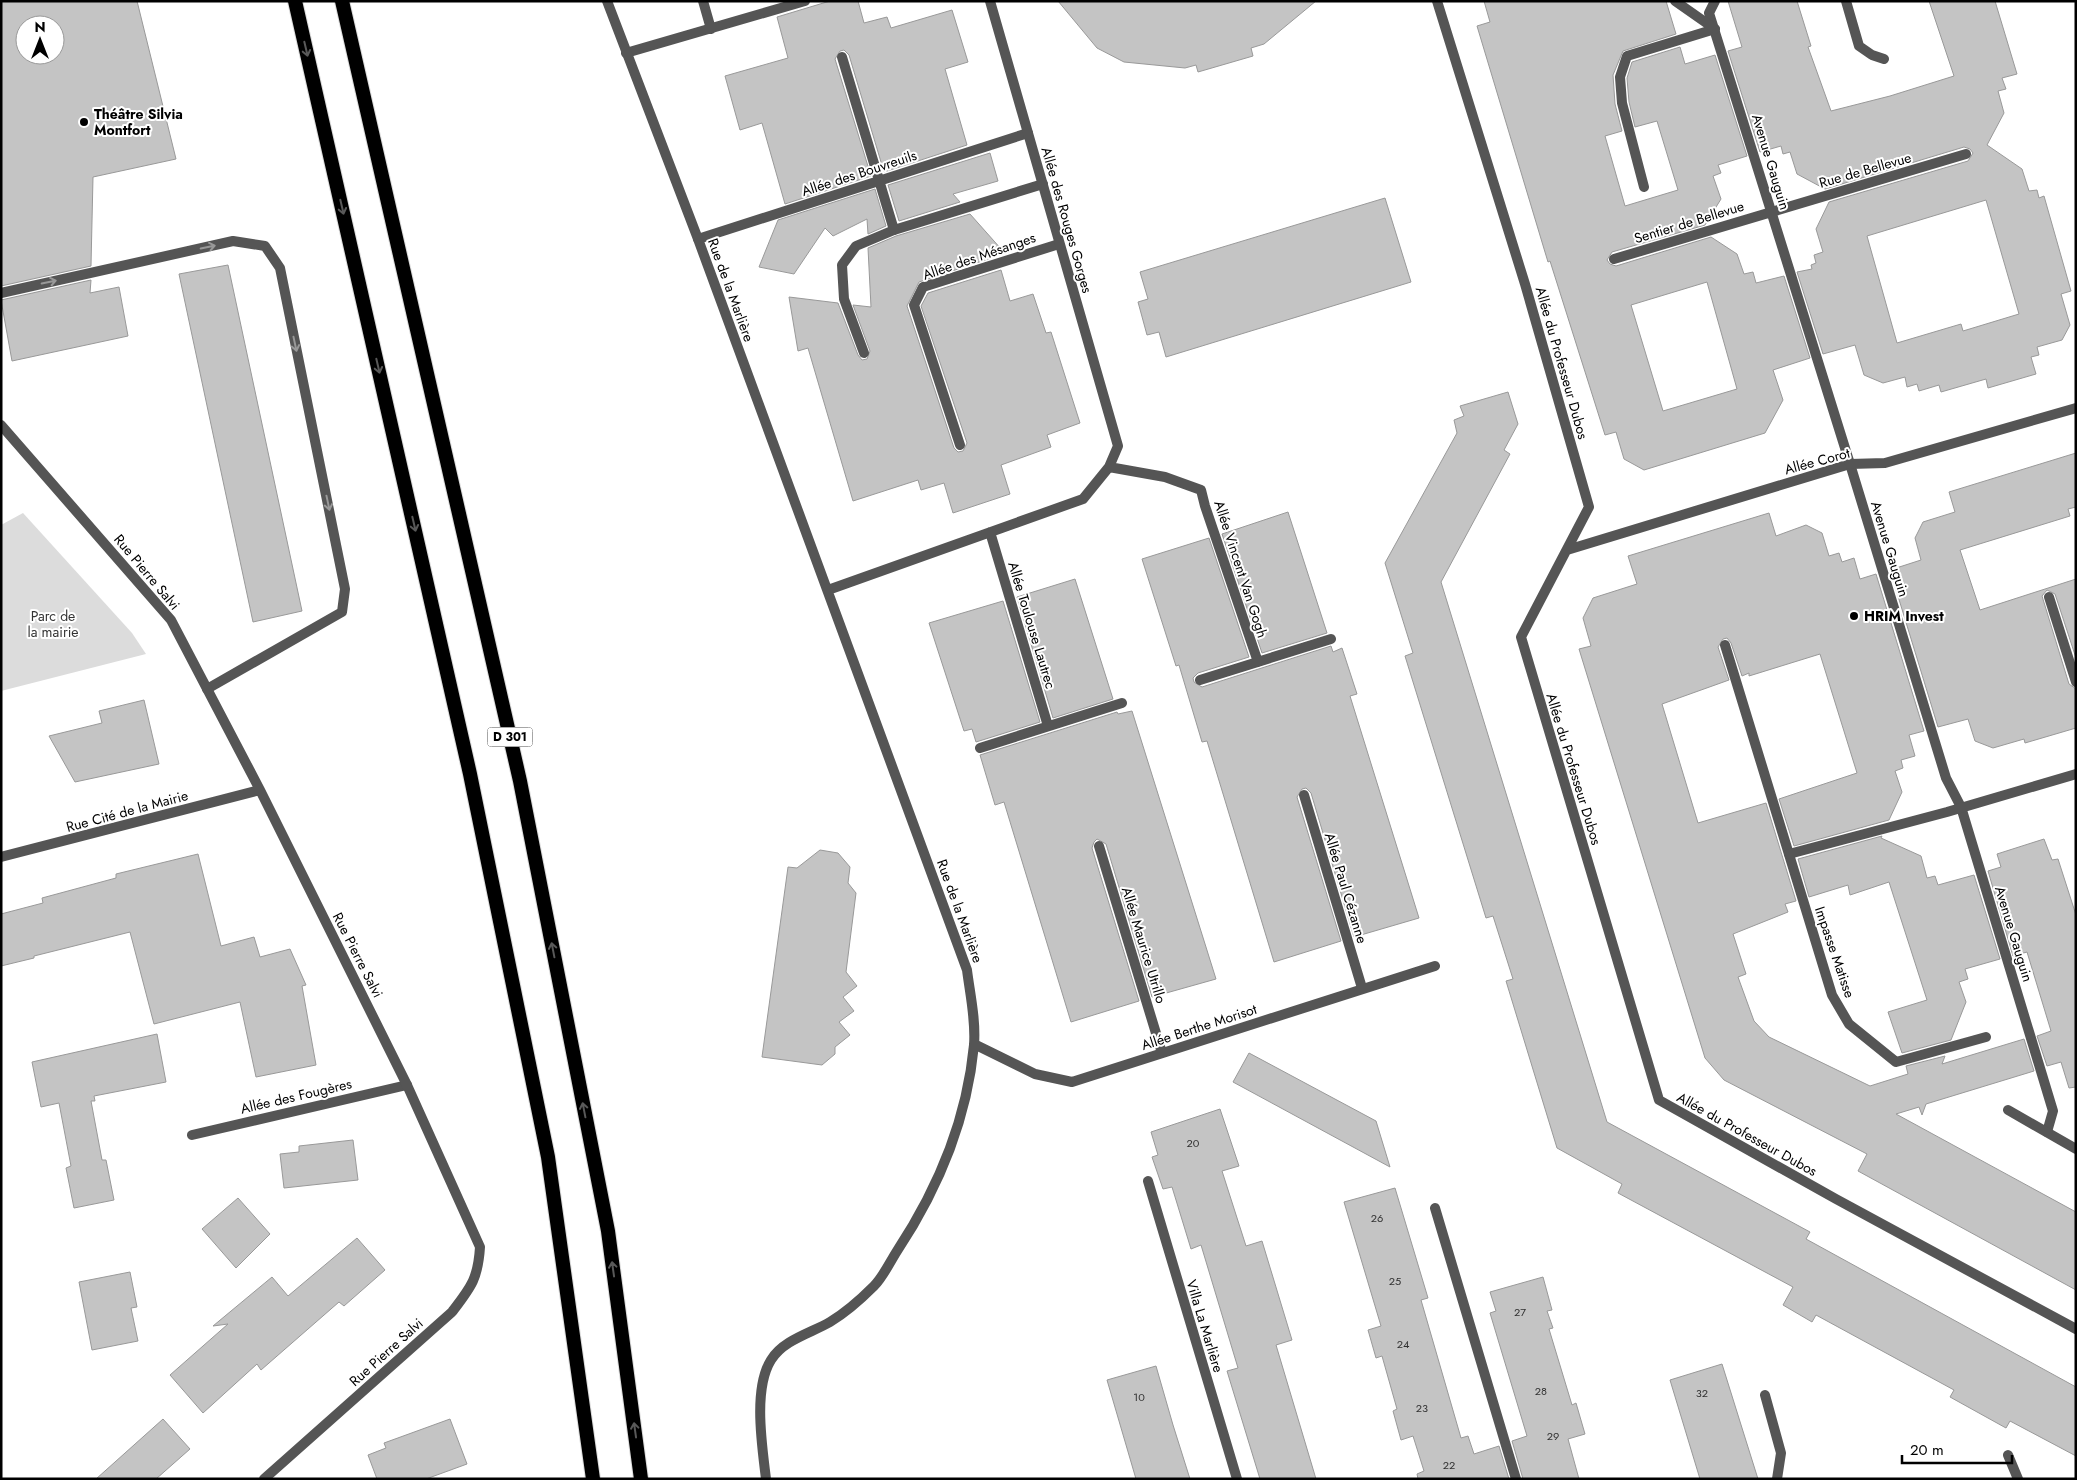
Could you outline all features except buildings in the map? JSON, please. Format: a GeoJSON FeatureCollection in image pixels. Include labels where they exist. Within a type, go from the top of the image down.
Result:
{"type":"FeatureCollection","features":[{"type":"Feature","properties":{"kind":"highway"},"geometry":{"type":"LineString","coordinates":[[295,1],[470,774],[548,1157],[593,1479]]}},
{"type":"Feature","properties":{"kind":"highway","name":"D 301"},"geometry":{"type":"LineString","coordinates":[[342,1],[520,781],[608,1231],[641,1479]]}},
{"type":"Feature","properties":{"kind":"street","name":"Rue de la Marlière"},"geometry":{"type":"LineString","coordinates":[[607,1],[698,239],[967,970],[974,1021],[974,1044],[962,1108],[943,1169],[912,1228],[875,1284],[831,1321],[795,1339],[771,1359],[762,1383],[762,1440],[766,1479]]}},
{"type":"Feature","properties":{"kind":"street"},"geometry":{"type":"LineString","coordinates":[[704,1],[711,29]]}},
{"type":"Feature","properties":{"kind":"street"},"geometry":{"type":"LineString","coordinates":[[626,53],[805,1]]}},
{"type":"Feature","properties":{"kind":"street","name":"Allée des Rouges Gorges"},"geometry":{"type":"LineString","coordinates":[[990,1],[1118,446],[1109,467]]}},
{"type":"Feature","properties":{"kind":"street","name":"Allée du Professeur Dubos"},"geometry":{"type":"LineString","coordinates":[[1437,1],[1525,284],[1589,507],[1521,638],[1659,1100],[1836,1199],[2076,1329]]}},
{"type":"Feature","properties":{"kind":"street"},"geometry":{"type":"LineString","coordinates":[[1675,1],[1715,29]]}},
{"type":"Feature","properties":{"kind":"street","name":"Avenue Gauguin"},"geometry":{"type":"LineString","coordinates":[[1714,1],[1709,14],[1772,211],[1946,778],[1961,808],[2053,1112],[2047,1132]]}},
{"type":"Feature","properties":{"kind":"street"},"geometry":{"type":"LineString","coordinates":[[1846,1],[1859,46],[1872,55],[1884,59]]}},
{"type":"Feature","properties":{"kind":"street"},"geometry":{"type":"LineString","coordinates":[[1644,186],[1622,103],[1620,77],[1627,56],[1715,29]]}},
{"type":"Feature","properties":{"kind":"street"},"geometry":{"type":"LineString","coordinates":[[842,57],[894,230]]}},
{"type":"Feature","properties":{"kind":"street","name":"Allée des Bouvreuils"},"geometry":{"type":"LineString","coordinates":[[698,239],[1028,133]]}},
{"type":"Feature","properties":{"kind":"street","name":"Rue de Bellevue"},"geometry":{"type":"LineString","coordinates":[[1772,211],[1966,154]]}},
{"type":"Feature","properties":{"kind":"street"},"geometry":{"type":"LineString","coordinates":[[864,353],[844,299],[842,264],[856,246],[894,230],[1042,184]]}},
{"type":"Feature","properties":{"kind":"street","name":"Sentier de Bellevue"},"geometry":{"type":"LineString","coordinates":[[1614,259],[1772,211]]}},
{"type":"Feature","properties":{"kind":"street"},"geometry":{"type":"LineString","coordinates":[[1,292],[234,241],[265,246],[280,268],[345,589],[342,612],[207,689]]}},
{"type":"Feature","properties":{"kind":"street","name":"Allée des Mésanges"},"geometry":{"type":"LineString","coordinates":[[960,446],[914,305],[923,287],[1059,244]]}},
{"type":"Feature","properties":{"kind":"street","name":"Allée Corot"},"geometry":{"type":"LineString","coordinates":[[1567,550],[1850,464],[1885,463],[2076,408]]}},
{"type":"Feature","properties":{"kind":"street","name":"Rue Pierre Salvi"},"geometry":{"type":"LineString","coordinates":[[1,426],[170,620],[260,790],[408,1085],[480,1247],[479,1266],[472,1286],[452,1312],[264,1479]]}},
{"type":"Feature","properties":{"kind":"street"},"geometry":{"type":"LineString","coordinates":[[828,590],[1084,498],[1109,467]]}},
{"type":"Feature","properties":{"kind":"street","name":"Allée Vincent Van Gogh"},"geometry":{"type":"LineString","coordinates":[[1109,467],[1165,477],[1201,490],[1204,506],[1258,662]]}},
{"type":"Feature","properties":{"kind":"street","name":"Allée Toulouse Lautrec"},"geometry":{"type":"LineString","coordinates":[[990,532],[1048,726]]}},
{"type":"Feature","properties":{"kind":"street"},"geometry":{"type":"LineString","coordinates":[[2049,597],[2076,682]]}},
{"type":"Feature","properties":{"kind":"street"},"geometry":{"type":"LineString","coordinates":[[1200,680],[1331,639]]}},
{"type":"Feature","properties":{"kind":"street","name":"Impasse Matisse"},"geometry":{"type":"LineString","coordinates":[[1725,645],[1832,994],[1849,1024],[1896,1062],[1986,1037]]}},
{"type":"Feature","properties":{"kind":"street"},"geometry":{"type":"LineString","coordinates":[[980,748],[1122,703]]}},
{"type":"Feature","properties":{"kind":"street"},"geometry":{"type":"LineString","coordinates":[[1789,854],[1961,808],[2076,774]]}},
{"type":"Feature","properties":{"kind":"street","name":"Rue Cité de la Mairie"},"geometry":{"type":"LineString","coordinates":[[1,857],[260,790]]}},
{"type":"Feature","properties":{"kind":"street","name":"Allée Paul Cézanne"},"geometry":{"type":"LineString","coordinates":[[1304,795],[1362,988]]}},
{"type":"Feature","properties":{"kind":"street","name":"Allée Maurice Utrillo"},"geometry":{"type":"LineString","coordinates":[[1100,846],[1162,1053]]}},
{"type":"Feature","properties":{"kind":"street","name":"Allée Berthe Morisot"},"geometry":{"type":"LineString","coordinates":[[974,1044],[1035,1074],[1072,1082],[1362,988],[1436,966]]}},
{"type":"Feature","properties":{"kind":"street","name":"Allée des Fougères"},"geometry":{"type":"LineString","coordinates":[[192,1135],[408,1085]]}},
{"type":"Feature","properties":{"kind":"street"},"geometry":{"type":"LineString","coordinates":[[2008,1110],[2076,1149]]}},
{"type":"Feature","properties":{"kind":"street","name":"Villa La Marlière"},"geometry":{"type":"LineString","coordinates":[[1148,1181],[1236,1479]]}},
{"type":"Feature","properties":{"kind":"street"},"geometry":{"type":"LineString","coordinates":[[1435,1208],[1516,1479]]}},
{"type":"Feature","properties":{"kind":"street"},"geometry":{"type":"LineString","coordinates":[[1765,1395],[1782,1453],[1776,1479]]}},
{"type":"Feature","properties":{"kind":"street"},"geometry":{"type":"LineString","coordinates":[[2008,1455],[2018,1479]]}},
{"type":"Feature","properties":{"kind":"green space","name":"Parc de la mairie"},"geometry":{"type":"Polygon","coordinates":[[[23,513],[132,633],[146,654],[1,691],[1,525],[23,513]]]}},
{"type":"Feature","properties":{"kind":"place","name":"Théâtre Silvia Montfort"},"geometry":{"type":"Point","coordinates":[84,122]}},
{"type":"Feature","properties":{"kind":"place","name":"HRIM Invest"},"geometry":{"type":"Point","coordinates":[1854,616]}}]}
